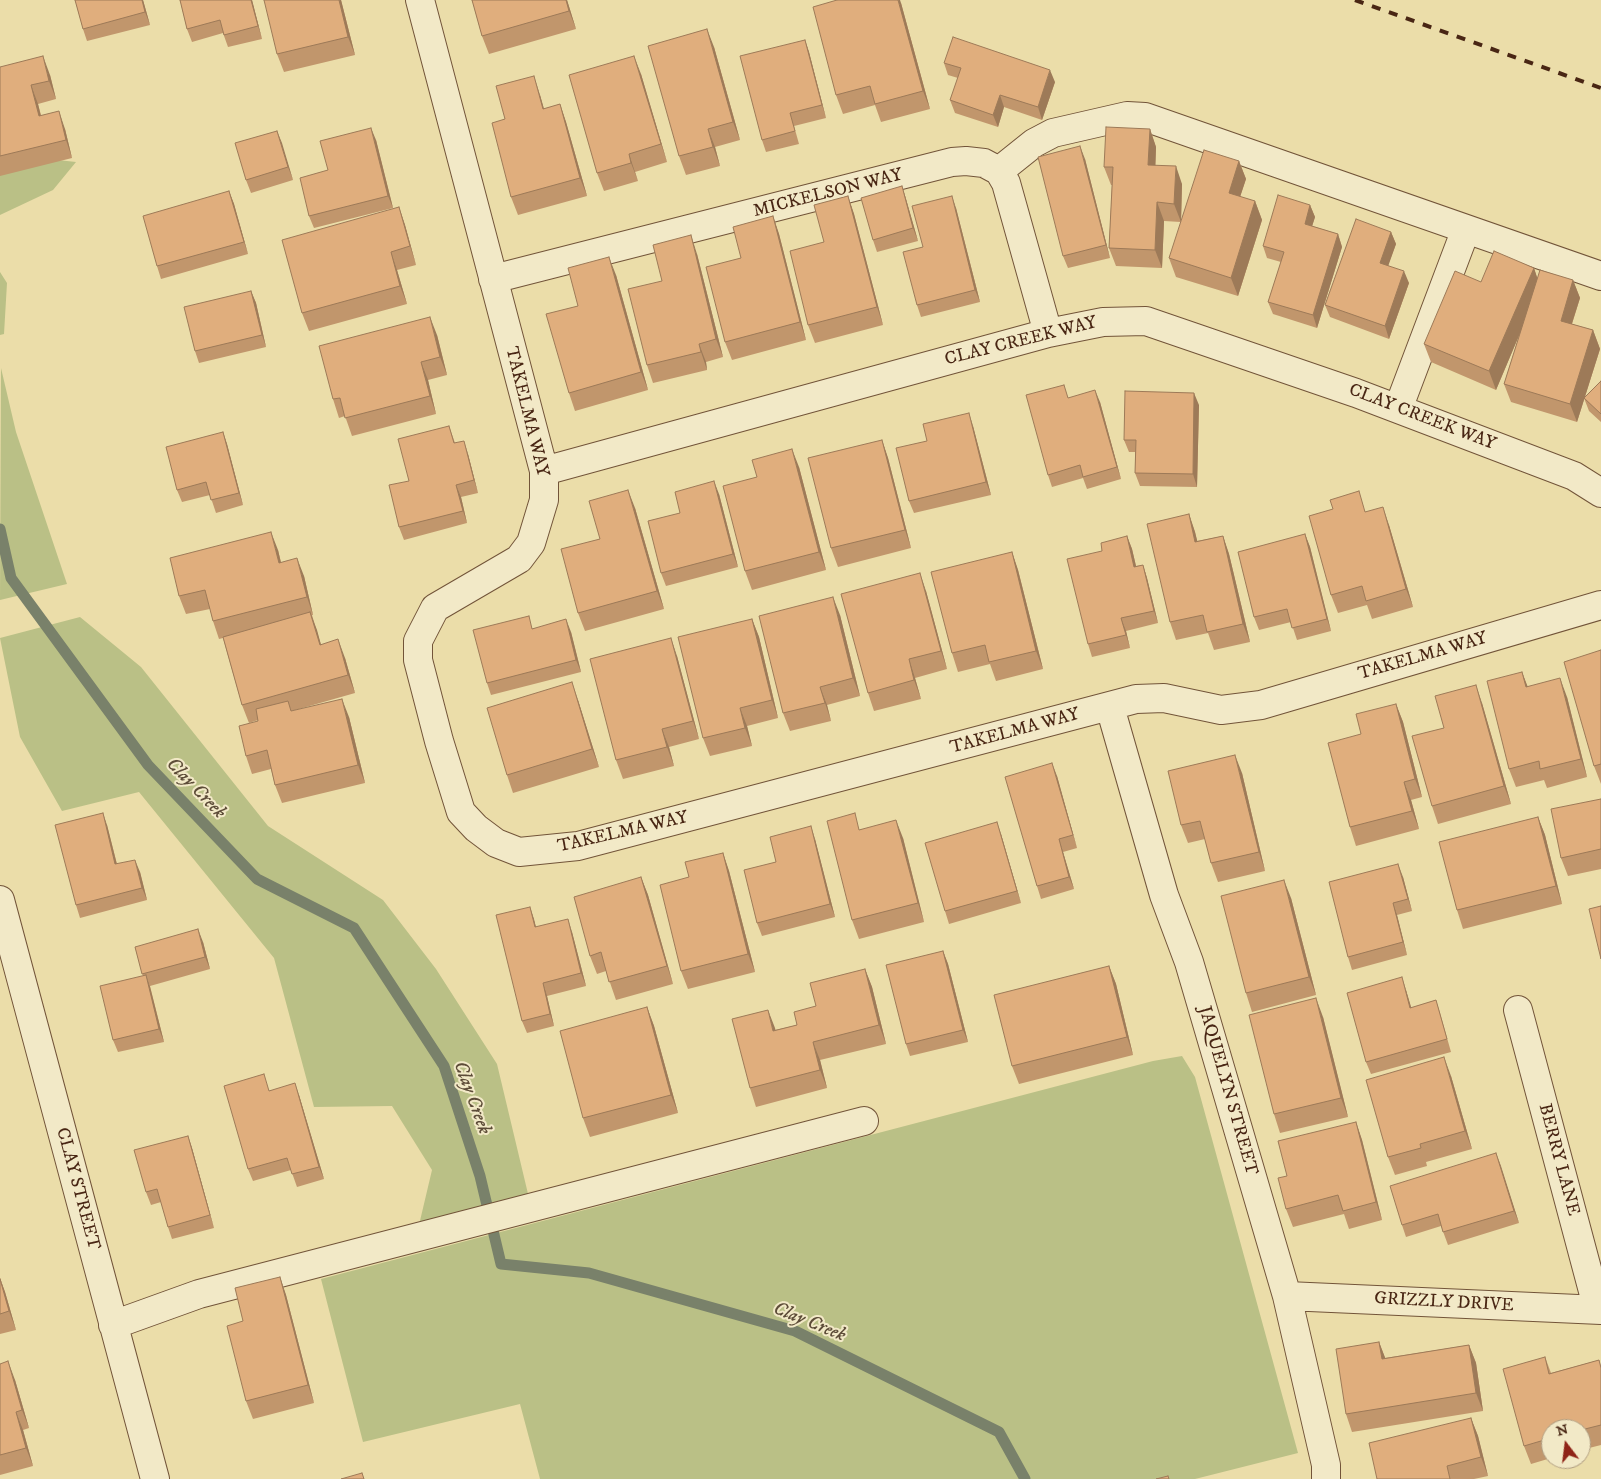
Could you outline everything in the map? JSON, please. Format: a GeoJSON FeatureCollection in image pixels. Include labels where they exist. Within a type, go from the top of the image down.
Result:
{"type":"FeatureCollection","features":[{"type":"Feature","properties":{"kind":"street","name":"TAKELMA WAY"},"geometry":{"type":"LineString","coordinates":[[420,0],[544,471],[544,500],[531,543],[519,559],[435,608],[418,641],[418,660],[438,741],[461,812],[476,828],[496,844],[519,852],[578,846],[1136,699],[1164,698],[1221,710],[1261,705],[1601,605]]}},
{"type":"Feature","properties":{"kind":"street"},"geometry":{"type":"LineString","coordinates":[[1048,333],[1010,194],[999,171],[1034,143],[1053,133],[1127,116],[1146,117],[1601,276]]}},
{"type":"Feature","properties":{"kind":"street","name":"MICKELSON WAY"},"geometry":{"type":"LineString","coordinates":[[493,279],[952,162],[984,163],[999,171]]}},
{"type":"Feature","properties":{"kind":"street"},"geometry":{"type":"LineString","coordinates":[[1398,409],[1466,229]]}},
{"type":"Feature","properties":{"kind":"street","name":"CLAY CREEK WAY"},"geometry":{"type":"LineString","coordinates":[[544,471],[1048,333],[1103,322],[1146,321],[1398,409],[1574,476],[1601,493]]}},
{"type":"Feature","properties":{"kind":"street","name":"JAQUELYN STREET"},"geometry":{"type":"LineString","coordinates":[[1110,707],[1164,894],[1190,962],[1287,1296],[1326,1464],[1326,1479]]}},
{"type":"Feature","properties":{"kind":"street","name":"CLAY STREET"},"geometry":{"type":"LineString","coordinates":[[0,900],[155,1479]]}},
{"type":"Feature","properties":{"kind":"street","name":"BERRY LANE"},"geometry":{"type":"LineString","coordinates":[[1518,1010],[1600,1310]]}},
{"type":"Feature","properties":{"kind":"street"},"geometry":{"type":"LineString","coordinates":[[113,1325],[199,1294],[864,1121]]}},
{"type":"Feature","properties":{"kind":"street","name":"GRIZZLY DRIVE"},"geometry":{"type":"LineString","coordinates":[[1287,1296],[1600,1310]]}},
{"type":"Feature","properties":{"kind":"green space"},"geometry":{"type":"Polygon","coordinates":[[[0,139],[21,156],[76,162],[53,190],[0,215],[0,139]]]}},
{"type":"Feature","properties":{"kind":"green space"},"geometry":{"type":"Polygon","coordinates":[[[0,272],[7,283],[4,334],[0,335],[0,272]]]}},
{"type":"Feature","properties":{"kind":"green space"},"geometry":{"type":"Polygon","coordinates":[[[1,368],[16,432],[67,584],[0,600],[1,368]]]}},
{"type":"Feature","properties":{"kind":"green space"},"geometry":{"type":"Polygon","coordinates":[[[80,617],[141,667],[268,826],[383,900],[436,969],[497,1064],[529,1198],[419,1225],[432,1170],[392,1106],[314,1107],[274,958],[139,792],[62,811],[20,737],[0,638],[80,617]]]}},
{"type":"Feature","properties":{"kind":"green space"},"geometry":{"type":"Polygon","coordinates":[[[1182,1056],[1195,1077],[1298,1453],[1195,1479],[540,1479],[520,1404],[363,1442],[321,1279],[1153,1061],[1182,1056]]]}},
{"type":"Feature","properties":{"kind":"building"},"geometry":{"type":"Polygon","coordinates":[[[75,0],[142,0],[145,12],[83,29],[75,0]]]}},
{"type":"Feature","properties":{"kind":"building"},"geometry":{"type":"Polygon","coordinates":[[[180,0],[251,0],[258,26],[224,35],[220,20],[187,29],[180,0]]]}},
{"type":"Feature","properties":{"kind":"building"},"geometry":{"type":"Polygon","coordinates":[[[264,0],[339,0],[348,37],[277,54],[264,0]]]}},
{"type":"Feature","properties":{"kind":"building"},"geometry":{"type":"Polygon","coordinates":[[[472,0],[566,0],[569,11],[482,36],[472,0]]]}},
{"type":"Feature","properties":{"kind":"building"},"geometry":{"type":"Polygon","coordinates":[[[837,0],[898,0],[923,91],[875,104],[870,86],[836,95],[813,7],[837,0]]]}},
{"type":"Feature","properties":{"kind":"building"},"geometry":{"type":"Polygon","coordinates":[[[707,29],[733,122],[708,129],[713,147],[679,156],[648,46],[707,29]]]}},
{"type":"Feature","properties":{"kind":"building"},"geometry":{"type":"Polygon","coordinates":[[[953,37],[1050,70],[1038,107],[1000,95],[993,115],[950,100],[961,68],[944,63],[953,37]]]}},
{"type":"Feature","properties":{"kind":"building"},"geometry":{"type":"Polygon","coordinates":[[[805,40],[822,105],[790,113],[795,131],[762,140],[740,56],[805,40]]]}},
{"type":"Feature","properties":{"kind":"building"},"geometry":{"type":"Polygon","coordinates":[[[43,56],[49,81],[31,85],[39,116],[59,111],[66,140],[0,156],[0,67],[43,56]]]}},
{"type":"Feature","properties":{"kind":"building"},"geometry":{"type":"Polygon","coordinates":[[[634,56],[661,144],[629,154],[631,163],[597,173],[569,75],[634,56]]]}},
{"type":"Feature","properties":{"kind":"building"},"geometry":{"type":"Polygon","coordinates":[[[534,76],[543,109],[560,104],[580,178],[511,197],[492,123],[505,119],[496,86],[534,76]]]}},
{"type":"Feature","properties":{"kind":"building"},"geometry":{"type":"Polygon","coordinates":[[[1106,127],[1150,129],[1148,165],[1176,166],[1174,204],[1157,202],[1155,250],[1109,248],[1113,167],[1104,167],[1106,127]]]}},
{"type":"Feature","properties":{"kind":"building"},"geometry":{"type":"Polygon","coordinates":[[[371,128],[388,196],[309,216],[300,178],[328,170],[320,141],[371,128]]]}},
{"type":"Feature","properties":{"kind":"building"},"geometry":{"type":"Polygon","coordinates":[[[277,131],[288,167],[246,180],[235,143],[277,131]]]}},
{"type":"Feature","properties":{"kind":"building"},"geometry":{"type":"Polygon","coordinates":[[[1080,146],[1106,245],[1063,256],[1038,157],[1080,146]]]}},
{"type":"Feature","properties":{"kind":"building"},"geometry":{"type":"Polygon","coordinates":[[[1204,150],[1239,161],[1229,193],[1255,201],[1231,278],[1169,258],[1204,150]]]}},
{"type":"Feature","properties":{"kind":"building"},"geometry":{"type":"Polygon","coordinates":[[[902,186],[913,228],[873,240],[861,198],[902,186]]]}},
{"type":"Feature","properties":{"kind":"building"},"geometry":{"type":"Polygon","coordinates":[[[229,191],[244,242],[157,266],[143,216],[229,191]]]}},
{"type":"Feature","properties":{"kind":"building"},"geometry":{"type":"Polygon","coordinates":[[[1278,195],[1310,205],[1305,224],[1338,234],[1313,315],[1268,302],[1284,252],[1263,246],[1278,195]]]}},
{"type":"Feature","properties":{"kind":"building"},"geometry":{"type":"Polygon","coordinates":[[[848,196],[877,307],[808,325],[790,251],[824,242],[814,205],[848,196]]]}},
{"type":"Feature","properties":{"kind":"building"},"geometry":{"type":"Polygon","coordinates":[[[952,196],[975,290],[917,305],[903,252],[923,247],[912,206],[952,196]]]}},
{"type":"Feature","properties":{"kind":"building"},"geometry":{"type":"Polygon","coordinates":[[[399,207],[410,246],[391,252],[400,286],[302,313],[282,240],[399,207]]]}},
{"type":"Feature","properties":{"kind":"building"},"geometry":{"type":"Polygon","coordinates":[[[773,216],[800,322],[725,342],[706,267],[741,258],[733,227],[773,216]]]}},
{"type":"Feature","properties":{"kind":"building"},"geometry":{"type":"Polygon","coordinates":[[[1356,219],[1391,232],[1380,263],[1404,271],[1385,326],[1325,305],[1356,219]]]}},
{"type":"Feature","properties":{"kind":"building"},"geometry":{"type":"Polygon","coordinates":[[[691,235],[716,339],[699,344],[701,352],[647,365],[628,289],[662,281],[653,245],[691,235]]]}},
{"type":"Feature","properties":{"kind":"building"},"geometry":{"type":"Polygon","coordinates":[[[1494,251],[1534,268],[1489,371],[1424,344],[1455,271],[1481,282],[1494,251]]]}},
{"type":"Feature","properties":{"kind":"building"},"geometry":{"type":"Polygon","coordinates":[[[609,257],[641,372],[569,393],[546,314],[578,306],[568,268],[609,257]]]}},
{"type":"Feature","properties":{"kind":"building"},"geometry":{"type":"Polygon","coordinates":[[[1540,270],[1573,280],[1561,321],[1593,330],[1570,404],[1504,384],[1540,270]]]}},
{"type":"Feature","properties":{"kind":"building"},"geometry":{"type":"Polygon","coordinates":[[[251,291],[262,335],[195,351],[184,307],[251,291]]]}},
{"type":"Feature","properties":{"kind":"building"},"geometry":{"type":"Polygon","coordinates":[[[430,317],[440,357],[421,362],[430,396],[345,418],[340,398],[333,399],[319,346],[430,317]]]}},
{"type":"Feature","properties":{"kind":"building"},"geometry":{"type":"Polygon","coordinates":[[[1601,381],[1601,414],[1584,398],[1601,381]]]}},
{"type":"Feature","properties":{"kind":"building"},"geometry":{"type":"Polygon","coordinates":[[[1064,385],[1068,398],[1095,390],[1117,467],[1083,477],[1080,465],[1048,475],[1026,395],[1064,385]]]}},
{"type":"Feature","properties":{"kind":"building"},"geometry":{"type":"Polygon","coordinates":[[[1125,391],[1194,393],[1193,474],[1135,473],[1136,440],[1124,440],[1125,391]]]}},
{"type":"Feature","properties":{"kind":"building"},"geometry":{"type":"Polygon","coordinates":[[[969,413],[986,482],[909,501],[896,448],[927,441],[923,424],[969,413]]]}},
{"type":"Feature","properties":{"kind":"building"},"geometry":{"type":"Polygon","coordinates":[[[449,426],[454,443],[464,441],[474,480],[456,485],[463,511],[399,527],[389,485],[409,481],[398,439],[449,426]]]}},
{"type":"Feature","properties":{"kind":"building"},"geometry":{"type":"Polygon","coordinates":[[[223,432],[239,493],[211,500],[206,482],[177,490],[166,447],[223,432]]]}},
{"type":"Feature","properties":{"kind":"building"},"geometry":{"type":"Polygon","coordinates":[[[882,440],[905,530],[831,548],[808,458],[882,440]]]}},
{"type":"Feature","properties":{"kind":"building"},"geometry":{"type":"Polygon","coordinates":[[[792,449],[819,552],[745,571],[723,486],[757,477],[752,460],[792,449]]]}},
{"type":"Feature","properties":{"kind":"building"},"geometry":{"type":"Polygon","coordinates":[[[714,481],[733,554],[661,573],[648,521],[680,513],[675,492],[714,481]]]}},
{"type":"Feature","properties":{"kind":"building"},"geometry":{"type":"Polygon","coordinates":[[[628,490],[657,591],[578,613],[561,549],[600,539],[589,501],[628,490]]]}},
{"type":"Feature","properties":{"kind":"building"},"geometry":{"type":"Polygon","coordinates":[[[1359,491],[1365,512],[1383,507],[1406,589],[1366,601],[1362,586],[1331,595],[1309,516],[1333,509],[1330,500],[1359,491]]]}},
{"type":"Feature","properties":{"kind":"building"},"geometry":{"type":"Polygon","coordinates":[[[1189,514],[1195,542],[1223,536],[1243,624],[1207,632],[1203,615],[1170,622],[1147,524],[1189,514]]]}},
{"type":"Feature","properties":{"kind":"building"},"geometry":{"type":"Polygon","coordinates":[[[271,532],[279,563],[297,558],[307,597],[213,621],[205,590],[179,596],[170,558],[271,532]]]}},
{"type":"Feature","properties":{"kind":"building"},"geometry":{"type":"Polygon","coordinates":[[[1305,534],[1327,619],[1292,628],[1287,609],[1254,617],[1238,552],[1305,534]]]}},
{"type":"Feature","properties":{"kind":"building"},"geometry":{"type":"Polygon","coordinates":[[[1127,536],[1134,567],[1143,565],[1154,611],[1121,618],[1126,635],[1088,644],[1067,559],[1102,551],[1101,543],[1127,536]]]}},
{"type":"Feature","properties":{"kind":"building"},"geometry":{"type":"Polygon","coordinates":[[[1012,552],[1036,651],[989,662],[985,645],[952,653],[931,572],[1012,552]]]}},
{"type":"Feature","properties":{"kind":"building"},"geometry":{"type":"Polygon","coordinates":[[[920,573],[941,651],[909,659],[914,680],[868,693],[841,594],[920,573]]]}},
{"type":"Feature","properties":{"kind":"building"},"geometry":{"type":"Polygon","coordinates":[[[833,597],[853,678],[820,687],[825,703],[783,713],[759,616],[833,597]]]}},
{"type":"Feature","properties":{"kind":"building"},"geometry":{"type":"Polygon","coordinates":[[[310,612],[320,645],[338,639],[348,675],[242,705],[223,637],[310,612]]]}},
{"type":"Feature","properties":{"kind":"building"},"geometry":{"type":"Polygon","coordinates":[[[529,616],[532,629],[566,619],[576,660],[487,683],[473,630],[529,616]]]}},
{"type":"Feature","properties":{"kind":"building"},"geometry":{"type":"Polygon","coordinates":[[[752,619],[772,700],[740,708],[745,728],[703,738],[678,637],[752,619]]]}},
{"type":"Feature","properties":{"kind":"building"},"geometry":{"type":"Polygon","coordinates":[[[671,638],[693,721],[662,729],[667,747],[616,760],[590,659],[671,638]]]}},
{"type":"Feature","properties":{"kind":"building"},"geometry":{"type":"Polygon","coordinates":[[[1601,650],[1601,764],[1594,766],[1564,662],[1601,650]]]}},
{"type":"Feature","properties":{"kind":"building"},"geometry":{"type":"Polygon","coordinates":[[[1522,672],[1526,687],[1560,678],[1581,759],[1540,769],[1539,761],[1509,769],[1487,681],[1522,672]]]}},
{"type":"Feature","properties":{"kind":"building"},"geometry":{"type":"Polygon","coordinates":[[[572,682],[592,749],[507,775],[487,708],[572,682]]]}},
{"type":"Feature","properties":{"kind":"building"},"geometry":{"type":"Polygon","coordinates":[[[1476,685],[1504,786],[1432,806],[1412,736],[1444,728],[1435,696],[1476,685]]]}},
{"type":"Feature","properties":{"kind":"building"},"geometry":{"type":"Polygon","coordinates":[[[342,699],[358,765],[275,785],[267,750],[246,756],[239,726],[258,721],[256,709],[288,701],[291,711],[342,699]]]}},
{"type":"Feature","properties":{"kind":"building"},"geometry":{"type":"Polygon","coordinates":[[[1396,704],[1415,779],[1404,782],[1412,811],[1350,827],[1328,743],[1361,734],[1356,714],[1396,704]]]}},
{"type":"Feature","properties":{"kind":"building"},"geometry":{"type":"Polygon","coordinates":[[[1235,755],[1259,852],[1211,863],[1200,821],[1181,825],[1168,771],[1235,755]]]}},
{"type":"Feature","properties":{"kind":"building"},"geometry":{"type":"Polygon","coordinates":[[[1052,763],[1073,835],[1059,839],[1069,877],[1037,886],[1005,777],[1052,763]]]}},
{"type":"Feature","properties":{"kind":"building"},"geometry":{"type":"Polygon","coordinates":[[[1601,799],[1601,849],[1561,858],[1551,809],[1601,799]]]}},
{"type":"Feature","properties":{"kind":"building"},"geometry":{"type":"Polygon","coordinates":[[[103,813],[115,864],[135,860],[142,888],[76,905],[55,825],[103,813]]]}},
{"type":"Feature","properties":{"kind":"building"},"geometry":{"type":"Polygon","coordinates":[[[855,813],[859,830],[896,820],[918,903],[852,920],[827,821],[855,813]]]}},
{"type":"Feature","properties":{"kind":"building"},"geometry":{"type":"Polygon","coordinates":[[[1538,817],[1556,886],[1457,910],[1439,842],[1538,817]]]}},
{"type":"Feature","properties":{"kind":"building"},"geometry":{"type":"Polygon","coordinates":[[[997,822],[1017,891],[945,911],[925,843],[997,822]]]}},
{"type":"Feature","properties":{"kind":"building"},"geometry":{"type":"Polygon","coordinates":[[[811,826],[830,904],[757,923],[744,870],[776,862],[770,837],[811,826]]]}},
{"type":"Feature","properties":{"kind":"building"},"geometry":{"type":"Polygon","coordinates":[[[723,853],[748,954],[681,971],[660,885],[689,877],[685,862],[723,853]]]}},
{"type":"Feature","properties":{"kind":"building"},"geometry":{"type":"Polygon","coordinates":[[[1398,864],[1408,899],[1393,903],[1403,942],[1348,957],[1329,882],[1398,864]]]}},
{"type":"Feature","properties":{"kind":"building"},"geometry":{"type":"Polygon","coordinates":[[[641,877],[667,966],[609,982],[601,952],[590,956],[574,897],[641,877]]]}},
{"type":"Feature","properties":{"kind":"building"},"geometry":{"type":"Polygon","coordinates":[[[1284,880],[1309,977],[1246,993],[1221,896],[1284,880]]]}},
{"type":"Feature","properties":{"kind":"building"},"geometry":{"type":"Polygon","coordinates":[[[1601,906],[1601,959],[1589,909],[1601,906]]]}},
{"type":"Feature","properties":{"kind":"building"},"geometry":{"type":"Polygon","coordinates":[[[530,907],[535,927],[568,919],[581,973],[543,983],[550,1014],[522,1021],[496,915],[530,907]]]}},
{"type":"Feature","properties":{"kind":"building"},"geometry":{"type":"Polygon","coordinates":[[[198,929],[205,957],[142,974],[135,947],[198,929]]]}},
{"type":"Feature","properties":{"kind":"building"},"geometry":{"type":"Polygon","coordinates":[[[943,951],[963,1030],[906,1044],[886,965],[943,951]]]}},
{"type":"Feature","properties":{"kind":"building"},"geometry":{"type":"Polygon","coordinates":[[[1109,966],[1127,1037],[1012,1066],[994,995],[1109,966]]]}},
{"type":"Feature","properties":{"kind":"building"},"geometry":{"type":"Polygon","coordinates":[[[865,969],[879,1025],[813,1042],[820,1070],[750,1088],[732,1019],[768,1010],[773,1031],[797,1025],[794,1012],[816,1006],[810,983],[865,969]]]}},
{"type":"Feature","properties":{"kind":"building"},"geometry":{"type":"Polygon","coordinates":[[[146,975],[159,1029],[113,1040],[100,986],[146,975]]]}},
{"type":"Feature","properties":{"kind":"building"},"geometry":{"type":"Polygon","coordinates":[[[1402,977],[1410,1008],[1436,1000],[1447,1039],[1366,1062],[1347,993],[1402,977]]]}},
{"type":"Feature","properties":{"kind":"building"},"geometry":{"type":"Polygon","coordinates":[[[1316,998],[1341,1098],[1274,1114],[1249,1015],[1316,998]]]}},
{"type":"Feature","properties":{"kind":"building"},"geometry":{"type":"Polygon","coordinates":[[[647,1007],[671,1095],[583,1118],[560,1031],[647,1007]]]}},
{"type":"Feature","properties":{"kind":"building"},"geometry":{"type":"Polygon","coordinates":[[[1444,1057],[1465,1131],[1420,1144],[1421,1148],[1388,1157],[1366,1080],[1444,1057]]]}},
{"type":"Feature","properties":{"kind":"building"},"geometry":{"type":"Polygon","coordinates":[[[264,1074],[269,1091],[295,1083],[319,1167],[292,1174],[287,1158],[248,1169],[224,1086],[264,1074]]]}},
{"type":"Feature","properties":{"kind":"building"},"geometry":{"type":"Polygon","coordinates":[[[1356,1122],[1376,1202],[1343,1211],[1338,1195],[1286,1209],[1278,1178],[1287,1176],[1278,1141],[1356,1122]]]}},
{"type":"Feature","properties":{"kind":"building"},"geometry":{"type":"Polygon","coordinates":[[[188,1136],[210,1215],[168,1227],[157,1189],[146,1192],[134,1150],[188,1136]]]}},
{"type":"Feature","properties":{"kind":"building"},"geometry":{"type":"Polygon","coordinates":[[[1496,1153],[1514,1211],[1443,1232],[1438,1214],[1402,1225],[1390,1186],[1496,1153]]]}},
{"type":"Feature","properties":{"kind":"building"},"geometry":{"type":"Polygon","coordinates":[[[280,1277],[308,1385],[246,1401],[227,1326],[243,1321],[235,1288],[280,1277]]]}},
{"type":"Feature","properties":{"kind":"building"},"geometry":{"type":"Polygon","coordinates":[[[0,1279],[9,1311],[0,1314],[0,1279]]]}},
{"type":"Feature","properties":{"kind":"building"},"geometry":{"type":"Polygon","coordinates":[[[1379,1342],[1382,1359],[1469,1345],[1476,1393],[1346,1414],[1336,1349],[1379,1342]]]}},
{"type":"Feature","properties":{"kind":"building"},"geometry":{"type":"Polygon","coordinates":[[[1545,1357],[1549,1374],[1599,1360],[1601,1368],[1601,1425],[1591,1428],[1591,1419],[1541,1419],[1541,1441],[1524,1446],[1503,1369],[1545,1357]]]}},
{"type":"Feature","properties":{"kind":"building"},"geometry":{"type":"Polygon","coordinates":[[[8,1361],[22,1410],[16,1412],[26,1448],[0,1455],[0,1364],[8,1361]]]}},
{"type":"Feature","properties":{"kind":"building"},"geometry":{"type":"Polygon","coordinates":[[[1471,1418],[1481,1457],[1447,1466],[1450,1479],[1377,1479],[1369,1443],[1471,1418]]]}},
{"type":"Feature","properties":{"kind":"building"},"geometry":{"type":"Polygon","coordinates":[[[362,1473],[364,1479],[341,1479],[362,1473]]]}},
{"type":"Feature","properties":{"kind":"building"},"geometry":{"type":"Polygon","coordinates":[[[1168,1476],[1169,1479],[1156,1479],[1168,1476]]]}},
{"type":"Feature","properties":{"kind":"waterway","name":"Clay Creek"},"geometry":{"type":"LineString","coordinates":[[0,529],[11,578],[148,765],[257,879],[354,928],[444,1066],[480,1176],[501,1264],[589,1273],[795,1331],[999,1432],[1025,1479]]}},
{"type":"Feature","properties":{"kind":"railway"},"geometry":{"type":"LineString","coordinates":[[1355,0],[1601,88]]}}]}
